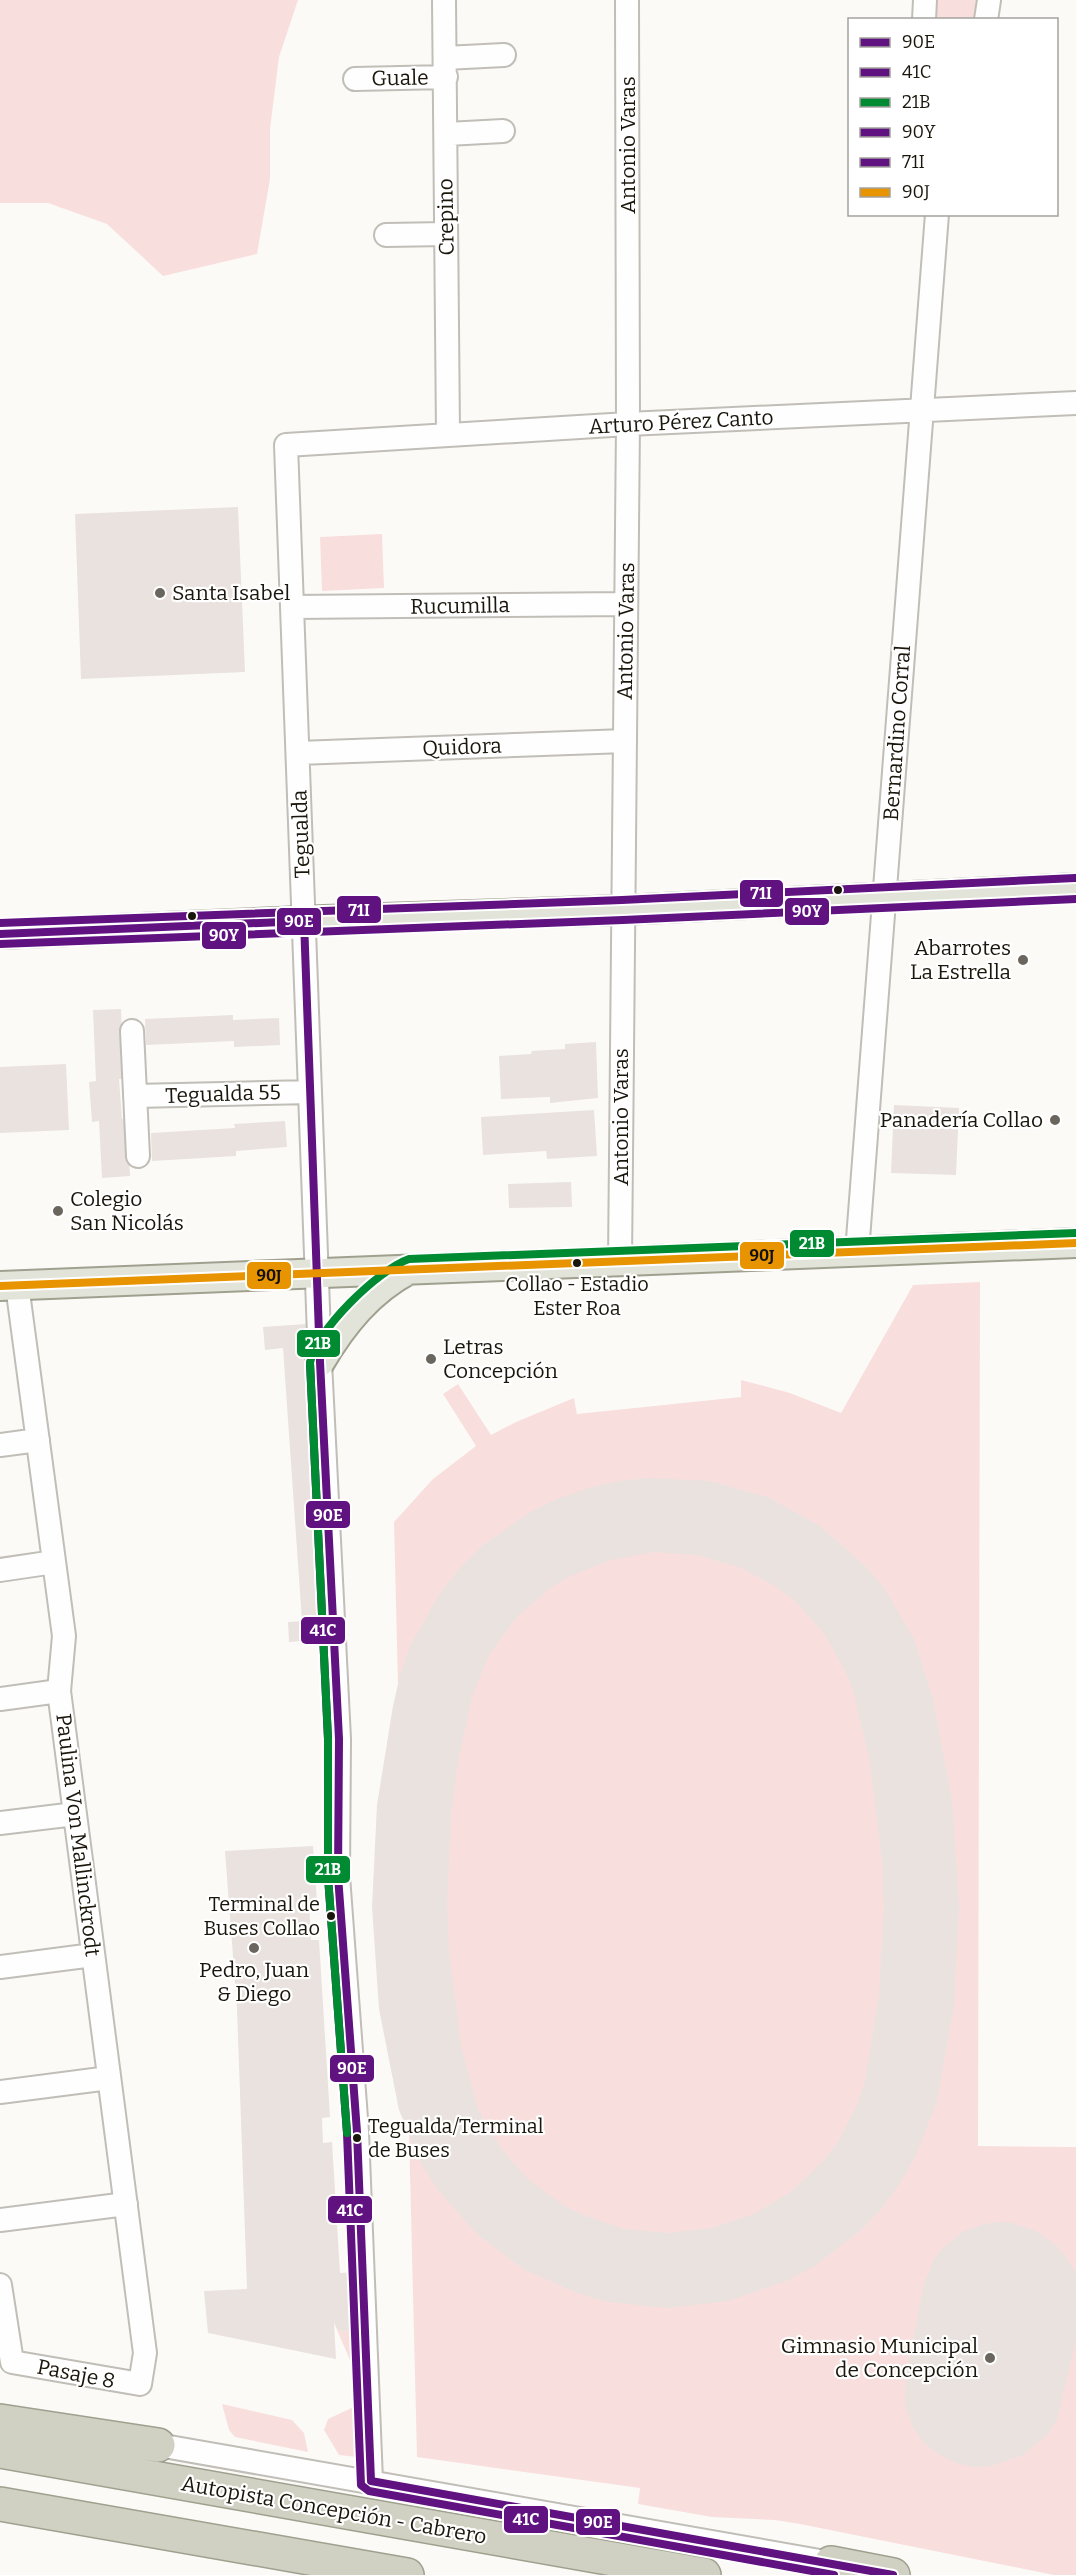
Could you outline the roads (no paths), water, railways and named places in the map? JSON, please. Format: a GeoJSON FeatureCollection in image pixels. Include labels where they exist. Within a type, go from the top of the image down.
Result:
{"type":"FeatureCollection","features":[{"type":"Feature","properties":{"kind":"highway"},"geometry":{"type":"LineString","coordinates":[[0,2421],[158,2445]]}},
{"type":"Feature","properties":{"kind":"highway","name":"Autopista Concepción - Cabrero"},"geometry":{"type":"LineString","coordinates":[[0,2451],[704,2575]]}},
{"type":"Feature","properties":{"kind":"highway"},"geometry":{"type":"LineString","coordinates":[[0,2504],[407,2575]]}},
{"type":"Feature","properties":{"kind":"highway"},"geometry":{"type":"LineString","coordinates":[[831,2563],[893,2575]]}},
{"type":"Feature","properties":{"kind":"main road"},"geometry":{"type":"LineString","coordinates":[[0,934],[622,910],[1076,888]]}},
{"type":"Feature","properties":{"kind":"main road"},"geometry":{"type":"LineString","coordinates":[[8,1286],[1076,1243]]}},
{"type":"Feature","properties":{"kind":"main road"},"geometry":{"type":"LineString","coordinates":[[320,1362],[336,1336],[358,1308],[393,1279],[410,1269]]}},
{"type":"Feature","properties":{"kind":"street","name":"Crepino"},"geometry":{"type":"LineString","coordinates":[[444,0],[448,434]]}},
{"type":"Feature","properties":{"kind":"street","name":"Antonio Varas"},"geometry":{"type":"LineString","coordinates":[[620,1261],[628,424],[627,0]]}},
{"type":"Feature","properties":{"kind":"street"},"geometry":{"type":"LineString","coordinates":[[924,18],[925,0]]}},
{"type":"Feature","properties":{"kind":"street"},"geometry":{"type":"LineString","coordinates":[[986,18],[989,0]]}},
{"type":"Feature","properties":{"kind":"street","name":"Guale"},"geometry":{"type":"LineString","coordinates":[[355,79],[446,68],[504,55]]}},
{"type":"Feature","properties":{"kind":"street"},"geometry":{"type":"LineString","coordinates":[[447,134],[503,131]]}},
{"type":"Feature","properties":{"kind":"street","name":"Bernardino Corral"},"geometry":{"type":"LineString","coordinates":[[858,1252],[937,216]]}},
{"type":"Feature","properties":{"kind":"street"},"geometry":{"type":"LineString","coordinates":[[386,235],[446,234]]}},
{"type":"Feature","properties":{"kind":"street","name":"Arturo Pérez Canto"},"geometry":{"type":"LineString","coordinates":[[286,445],[628,424],[1076,404]]}},
{"type":"Feature","properties":{"kind":"street","name":"Tegualda"},"geometry":{"type":"LineString","coordinates":[[286,445],[320,1362],[339,1738],[338,1876],[357,2143],[370,2481]]}},
{"type":"Feature","properties":{"kind":"street","name":"Rucumilla"},"geometry":{"type":"LineString","coordinates":[[293,607],[626,604]]}},
{"type":"Feature","properties":{"kind":"street","name":"Quidora"},"geometry":{"type":"LineString","coordinates":[[298,753],[625,741]]}},
{"type":"Feature","properties":{"kind":"street"},"geometry":{"type":"LineString","coordinates":[[132,1031],[138,1156]]}},
{"type":"Feature","properties":{"kind":"street","name":"Tegualda 55"},"geometry":{"type":"LineString","coordinates":[[135,1096],[310,1092]]}},
{"type":"Feature","properties":{"kind":"street","name":"Paulina Von Mallinckrodt"},"geometry":{"type":"LineString","coordinates":[[8,1286],[38,1440],[64,1636],[59,1691],[145,2353],[140,2384]]}},
{"type":"Feature","properties":{"kind":"street"},"geometry":{"type":"LineString","coordinates":[[0,1445],[38,1440]]}},
{"type":"Feature","properties":{"kind":"street"},"geometry":{"type":"LineString","coordinates":[[0,1570],[54,1563]]}},
{"type":"Feature","properties":{"kind":"street"},"geometry":{"type":"LineString","coordinates":[[0,1699],[59,1691]]}},
{"type":"Feature","properties":{"kind":"street"},"geometry":{"type":"LineString","coordinates":[[0,1823],[75,1814]]}},
{"type":"Feature","properties":{"kind":"street"},"geometry":{"type":"LineString","coordinates":[[0,1967],[93,1955]]}},
{"type":"Feature","properties":{"kind":"street"},"geometry":{"type":"LineString","coordinates":[[0,2092],[109,2078]]}},
{"type":"Feature","properties":{"kind":"street"},"geometry":{"type":"LineString","coordinates":[[0,2220],[126,2204]]}},
{"type":"Feature","properties":{"kind":"street","name":"Pasaje 8"},"geometry":{"type":"LineString","coordinates":[[0,2285],[12,2362],[140,2384]]}},
{"type":"Feature","properties":{"kind":"street"},"geometry":{"type":"LineString","coordinates":[[158,2445],[831,2563]]}},
{"type":"Feature","properties":{"kind":"place","name":"Santa Isabel"},"geometry":{"type":"Point","coordinates":[160,593]}},
{"type":"Feature","properties":{"kind":"place","name":"Abarrotes La Estrella"},"geometry":{"type":"Point","coordinates":[1023,960]}},
{"type":"Feature","properties":{"kind":"place","name":"Panadería Collao"},"geometry":{"type":"Point","coordinates":[1055,1120]}},
{"type":"Feature","properties":{"kind":"place","name":"Colegio San Nicolás"},"geometry":{"type":"Point","coordinates":[58,1211]}},
{"type":"Feature","properties":{"kind":"place","name":"Collao - Estadio Ester Roa"},"geometry":{"type":"Point","coordinates":[577,1263]}},
{"type":"Feature","properties":{"kind":"place","name":"Letras Concepción"},"geometry":{"type":"Point","coordinates":[431,1359]}},
{"type":"Feature","properties":{"kind":"place","name":"Terminal de Buses Collao"},"geometry":{"type":"Point","coordinates":[331,1916]}},
{"type":"Feature","properties":{"kind":"place","name":"Pedro, Juan & Diego"},"geometry":{"type":"Point","coordinates":[254,1948]}},
{"type":"Feature","properties":{"kind":"place","name":"Tegualda/Terminal de Buses"},"geometry":{"type":"Point","coordinates":[357,2138]}},
{"type":"Feature","properties":{"kind":"place","name":"Gimnasio Municipal de Concepción"},"geometry":{"type":"Point","coordinates":[990,2358]}}]}
